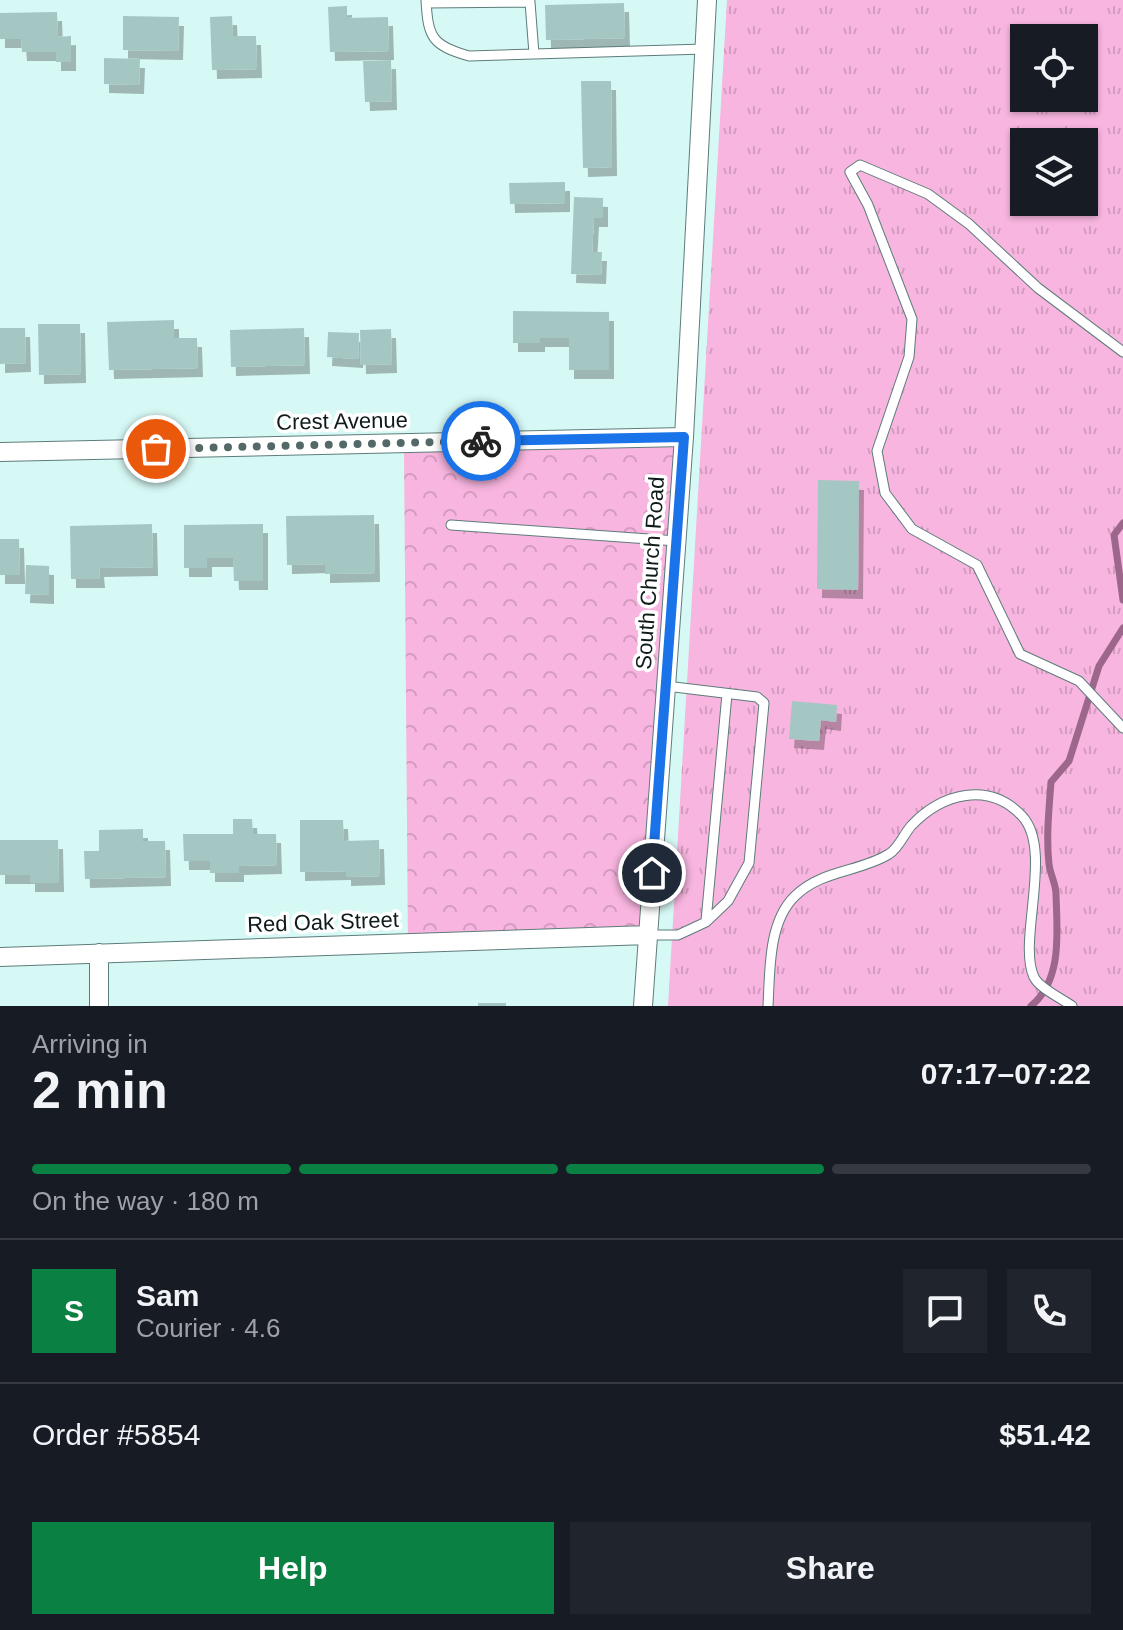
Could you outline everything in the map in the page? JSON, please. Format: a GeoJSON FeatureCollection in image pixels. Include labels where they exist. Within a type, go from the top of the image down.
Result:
{"type":"FeatureCollection","features":[{"type":"Feature","properties":{"kind":"street","name":"South Church Road"},"geometry":{"type":"LineString","coordinates":[[643,1006],[684,437],[707,0]]}},
{"type":"Feature","properties":{"kind":"street","name":"Crest Avenue"},"geometry":{"type":"LineString","coordinates":[[0,452],[684,437]]}},
{"type":"Feature","properties":{"kind":"street","name":"Red Oak Street"},"geometry":{"type":"LineString","coordinates":[[0,957],[648,935]]}},
{"type":"Feature","properties":{"kind":"street"},"geometry":{"type":"LineString","coordinates":[[99,953],[99,1006]]}},
{"type":"Feature","properties":{"kind":"lane"},"geometry":{"type":"LineString","coordinates":[[534,54],[530,2],[426,2],[430,34],[442,48],[469,56],[705,49]]}},
{"type":"Feature","properties":{"kind":"lane"},"geometry":{"type":"LineString","coordinates":[[1123,352],[1038,288],[969,224],[928,194],[860,165],[850,172],[868,205],[912,319],[909,357],[877,451],[885,493],[912,529],[977,565],[1020,654],[1079,681],[1123,728]]}},
{"type":"Feature","properties":{"kind":"lane"},"geometry":{"type":"LineString","coordinates":[[451,525],[677,541]]}},
{"type":"Feature","properties":{"kind":"lane"},"geometry":{"type":"LineString","coordinates":[[648,935],[678,935],[706,922],[728,901],[749,863],[764,703],[757,697],[666,686]]}},
{"type":"Feature","properties":{"kind":"lane"},"geometry":{"type":"LineString","coordinates":[[706,922],[727,694]]}},
{"type":"Feature","properties":{"kind":"lane"},"geometry":{"type":"LineString","coordinates":[[768,1006],[771,959],[780,919],[795,896],[830,874],[890,854],[912,825],[939,803],[972,792],[1004,800],[1025,820],[1035,854],[1034,917],[1028,959],[1035,980],[1064,1002]]}},
{"type":"Feature","properties":{"kind":"green space"},"geometry":{"type":"Polygon","coordinates":[[[727,0],[1123,0],[1123,1006],[668,1006],[727,0]]]}},
{"type":"Feature","properties":{"kind":"green space"},"geometry":{"type":"Polygon","coordinates":[[[678,442],[642,943],[408,951],[404,450],[678,442]]]}},
{"type":"Feature","properties":{"kind":"building"},"geometry":{"type":"Polygon","coordinates":[[[624,3],[625,38],[546,40],[545,5],[624,3]]]}},
{"type":"Feature","properties":{"kind":"building"},"geometry":{"type":"Polygon","coordinates":[[[347,6],[347,18],[388,17],[389,51],[330,52],[328,7],[347,6]]]}},
{"type":"Feature","properties":{"kind":"building"},"geometry":{"type":"Polygon","coordinates":[[[57,12],[58,37],[71,36],[71,62],[56,62],[56,52],[22,52],[21,39],[0,39],[0,13],[57,12]]]}},
{"type":"Feature","properties":{"kind":"building"},"geometry":{"type":"Polygon","coordinates":[[[123,16],[179,17],[178,51],[123,50],[123,16]]]}},
{"type":"Feature","properties":{"kind":"building"},"geometry":{"type":"Polygon","coordinates":[[[232,16],[233,36],[256,36],[257,69],[212,70],[210,17],[232,16]]]}},
{"type":"Feature","properties":{"kind":"building"},"geometry":{"type":"Polygon","coordinates":[[[104,58],[140,59],[139,85],[104,84],[104,58]]]}},
{"type":"Feature","properties":{"kind":"building"},"geometry":{"type":"Polygon","coordinates":[[[391,60],[392,101],[365,102],[363,61],[391,60]]]}},
{"type":"Feature","properties":{"kind":"building"},"geometry":{"type":"Polygon","coordinates":[[[581,81],[611,81],[612,167],[583,168],[581,81]]]}},
{"type":"Feature","properties":{"kind":"building"},"geometry":{"type":"Polygon","coordinates":[[[565,182],[565,203],[510,204],[509,183],[565,182]]]}},
{"type":"Feature","properties":{"kind":"building"},"geometry":{"type":"Polygon","coordinates":[[[574,197],[603,198],[603,218],[594,218],[592,252],[602,252],[601,275],[571,274],[574,197]]]}},
{"type":"Feature","properties":{"kind":"building"},"geometry":{"type":"Polygon","coordinates":[[[513,311],[609,312],[609,370],[569,370],[569,338],[540,338],[540,343],[513,343],[513,311]]]}},
{"type":"Feature","properties":{"kind":"building"},"geometry":{"type":"Polygon","coordinates":[[[174,320],[174,338],[197,338],[198,368],[109,370],[107,322],[174,320]]]}},
{"type":"Feature","properties":{"kind":"building"},"geometry":{"type":"Polygon","coordinates":[[[38,324],[80,324],[81,374],[39,375],[38,324]]]}},
{"type":"Feature","properties":{"kind":"building"},"geometry":{"type":"Polygon","coordinates":[[[0,328],[25,328],[26,363],[0,364],[0,328]]]}},
{"type":"Feature","properties":{"kind":"building"},"geometry":{"type":"Polygon","coordinates":[[[304,328],[305,365],[231,367],[230,330],[304,328]]]}},
{"type":"Feature","properties":{"kind":"building"},"geometry":{"type":"Polygon","coordinates":[[[391,329],[392,364],[361,365],[360,330],[391,329]]]}},
{"type":"Feature","properties":{"kind":"building"},"geometry":{"type":"Polygon","coordinates":[[[328,332],[359,333],[358,359],[327,357],[328,332]]]}},
{"type":"Feature","properties":{"kind":"building"},"geometry":{"type":"Polygon","coordinates":[[[818,480],[859,481],[858,590],[817,589],[818,480]]]}},
{"type":"Feature","properties":{"kind":"building"},"geometry":{"type":"Polygon","coordinates":[[[374,515],[375,573],[325,574],[325,564],[287,565],[286,516],[374,515]]]}},
{"type":"Feature","properties":{"kind":"building"},"geometry":{"type":"Polygon","coordinates":[[[152,524],[153,567],[99,568],[100,579],[71,579],[70,526],[152,524]]]}},
{"type":"Feature","properties":{"kind":"building"},"geometry":{"type":"Polygon","coordinates":[[[263,524],[263,581],[234,581],[233,558],[207,558],[207,568],[184,568],[184,525],[263,524]]]}},
{"type":"Feature","properties":{"kind":"building"},"geometry":{"type":"Polygon","coordinates":[[[0,539],[19,539],[20,575],[0,575],[0,539]]]}},
{"type":"Feature","properties":{"kind":"building"},"geometry":{"type":"Polygon","coordinates":[[[26,565],[49,566],[49,595],[25,594],[26,565]]]}},
{"type":"Feature","properties":{"kind":"building"},"geometry":{"type":"Polygon","coordinates":[[[792,701],[837,705],[836,722],[821,720],[819,741],[789,739],[792,701]]]}},
{"type":"Feature","properties":{"kind":"building"},"geometry":{"type":"Polygon","coordinates":[[[233,819],[252,819],[253,834],[276,834],[277,865],[239,866],[239,873],[210,873],[210,861],[184,861],[183,834],[233,834],[233,819]]]}},
{"type":"Feature","properties":{"kind":"building"},"geometry":{"type":"Polygon","coordinates":[[[300,820],[343,820],[344,841],[379,840],[380,876],[346,877],[346,871],[300,872],[300,820]]]}},
{"type":"Feature","properties":{"kind":"building"},"geometry":{"type":"Polygon","coordinates":[[[143,829],[143,841],[165,841],[166,877],[85,879],[84,851],[99,851],[99,830],[143,829]]]}},
{"type":"Feature","properties":{"kind":"building"},"geometry":{"type":"Polygon","coordinates":[[[0,840],[58,840],[59,883],[30,883],[30,875],[0,875],[0,840]]]}},
{"type":"Feature","properties":{"kind":"building"},"geometry":{"type":"Polygon","coordinates":[[[478,1003],[506,1003],[506,1006],[478,1006],[478,1003]]]}},
{"type":"Feature","properties":{"kind":"waterway"},"geometry":{"type":"LineString","coordinates":[[1123,523],[1114,535],[1123,600]]}},
{"type":"Feature","properties":{"kind":"waterway"},"geometry":{"type":"LineString","coordinates":[[1031,1006],[1049,983],[1056,954],[1056,890],[1048,844],[1051,782],[1069,761],[1099,666],[1123,628]]}},
{"type":"Feature","properties":{"kind":"way so far"},"geometry":{"type":"LineString","coordinates":[[156,449],[481,441]]}},
{"type":"Feature","properties":{"kind":"route"},"geometry":{"type":"LineString","coordinates":[[481,441],[684,437],[652,873]]}}]}
